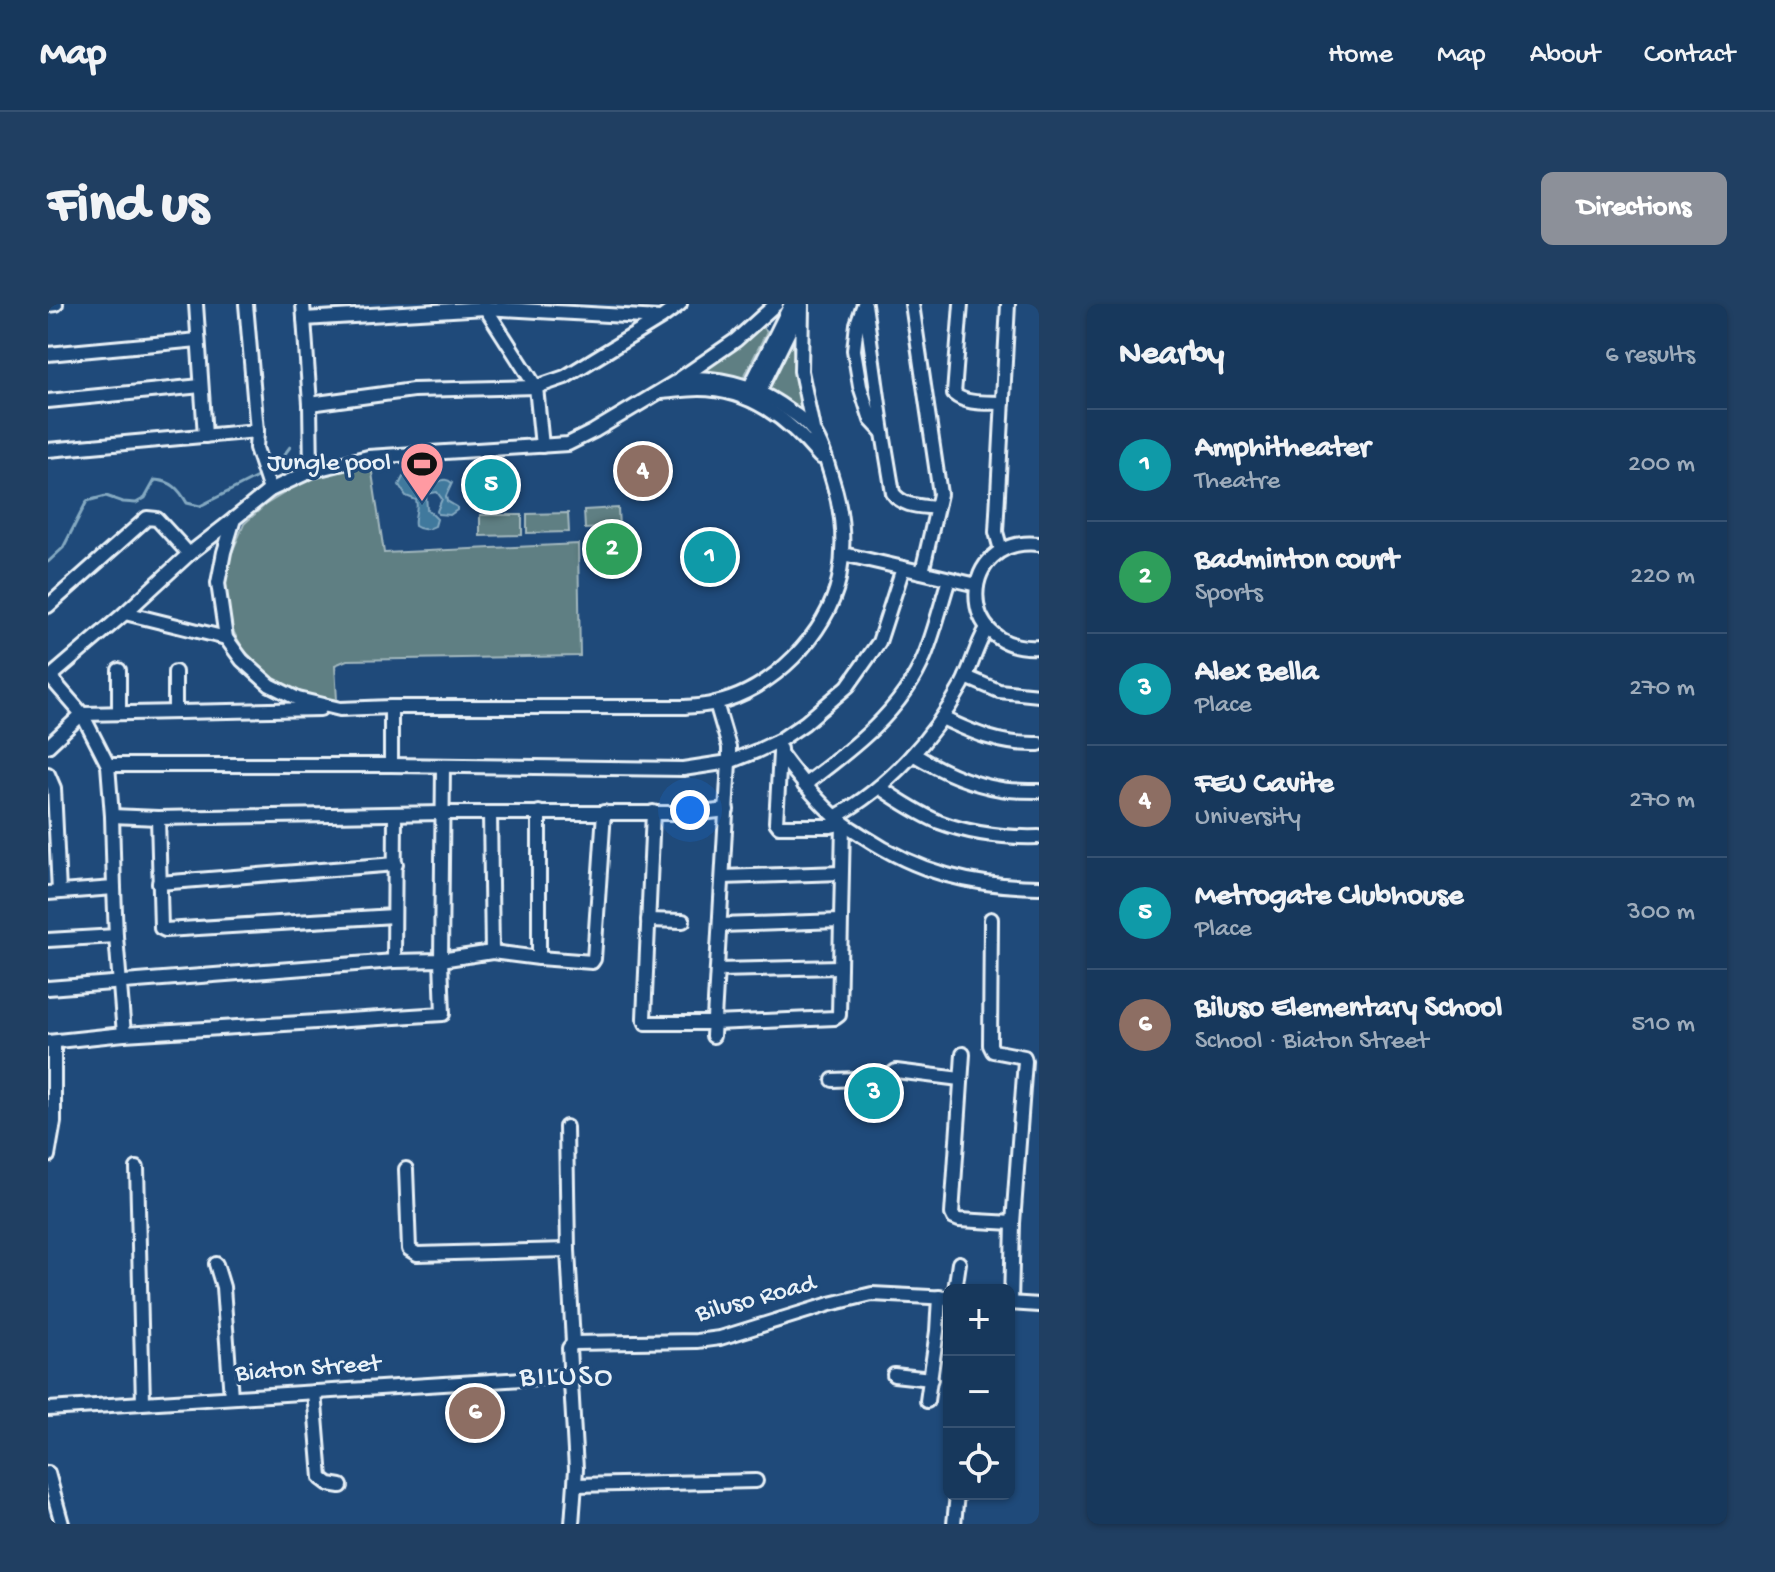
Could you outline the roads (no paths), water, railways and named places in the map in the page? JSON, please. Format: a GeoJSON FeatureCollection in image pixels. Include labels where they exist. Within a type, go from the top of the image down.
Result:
{"type":"FeatureCollection","features":[{"type":"Feature","properties":{"kind":"street"},"geometry":{"type":"LineString","coordinates":[[48,305],[56,304]]}},
{"type":"Feature","properties":{"kind":"street"},"geometry":{"type":"LineString","coordinates":[[196,304],[205,436]]}},
{"type":"Feature","properties":{"kind":"street"},"geometry":{"type":"LineString","coordinates":[[246,304],[256,448],[269,485]]}},
{"type":"Feature","properties":{"kind":"street"},"geometry":{"type":"LineString","coordinates":[[303,304],[311,471]]}},
{"type":"Feature","properties":{"kind":"street"},"geometry":{"type":"LineString","coordinates":[[310,404],[413,390],[536,387],[565,377],[680,304]]}},
{"type":"Feature","properties":{"kind":"street"},"geometry":{"type":"LineString","coordinates":[[124,1034],[108,765],[82,714],[49,678],[189,554],[234,519],[269,485],[368,457],[568,444],[679,380],[736,340],[776,304]]}},
{"type":"Feature","properties":{"kind":"street"},"geometry":{"type":"LineString","coordinates":[[752,394],[791,304]]}},
{"type":"Feature","properties":{"kind":"street"},"geometry":{"type":"LineString","coordinates":[[752,394],[802,304]]}},
{"type":"Feature","properties":{"kind":"street"},"geometry":{"type":"LineString","coordinates":[[48,746],[82,714],[391,707],[685,707],[716,703],[747,692],[773,676],[796,655],[819,625],[831,604],[843,554],[840,514],[828,467],[814,433],[801,371],[802,304]]}},
{"type":"Feature","properties":{"kind":"street"},"geometry":{"type":"LineString","coordinates":[[864,304],[857,324],[854,350],[860,386],[871,420],[883,433],[893,493],[898,500],[907,504],[936,508]]}},
{"type":"Feature","properties":{"kind":"street"},"geometry":{"type":"LineString","coordinates":[[912,304],[940,494],[922,572]]}},
{"type":"Feature","properties":{"kind":"street"},"geometry":{"type":"LineString","coordinates":[[961,304],[954,394],[965,401],[1003,403]]}},
{"type":"Feature","properties":{"kind":"street"},"geometry":{"type":"LineString","coordinates":[[1001,550],[996,532],[1008,304]]}},
{"type":"Feature","properties":{"kind":"street"},"geometry":{"type":"LineString","coordinates":[[304,319],[484,306],[661,318]]}},
{"type":"Feature","properties":{"kind":"street"},"geometry":{"type":"LineString","coordinates":[[484,306],[536,387],[542,446]]}},
{"type":"Feature","properties":{"kind":"street"},"geometry":{"type":"LineString","coordinates":[[48,354],[198,340]]}},
{"type":"Feature","properties":{"kind":"street"},"geometry":{"type":"LineString","coordinates":[[679,380],[724,380],[797,416],[814,433]]}},
{"type":"Feature","properties":{"kind":"street"},"geometry":{"type":"LineString","coordinates":[[48,401],[201,386]]}},
{"type":"Feature","properties":{"kind":"street"},"geometry":{"type":"LineString","coordinates":[[658,393],[711,390],[752,394],[806,440],[828,467]]}},
{"type":"Feature","properties":{"kind":"street"},"geometry":{"type":"LineString","coordinates":[[48,450],[257,431]]}},
{"type":"Feature","properties":{"kind":"street"},"geometry":{"type":"LineString","coordinates":[[48,606],[147,518],[157,519],[189,554]]}},
{"type":"Feature","properties":{"kind":"street"},"geometry":{"type":"LineString","coordinates":[[234,519],[218,583],[226,638],[242,660],[270,685],[298,699],[340,709]]}},
{"type":"Feature","properties":{"kind":"street"},"geometry":{"type":"LineString","coordinates":[[1039,544],[1014,544],[1001,550],[986,565],[977,585],[977,608],[987,628],[1010,645],[1039,647]]}},
{"type":"Feature","properties":{"kind":"street"},"geometry":{"type":"LineString","coordinates":[[843,554],[977,585]]}},
{"type":"Feature","properties":{"kind":"street"},"geometry":{"type":"LineString","coordinates":[[108,765],[683,769],[729,762],[780,746],[848,686],[879,642],[903,568]]}},
{"type":"Feature","properties":{"kind":"street"},"geometry":{"type":"LineString","coordinates":[[804,785],[851,749],[905,692],[924,657],[949,579]]}},
{"type":"Feature","properties":{"kind":"street"},"geometry":{"type":"LineString","coordinates":[[125,613],[226,638]]}},
{"type":"Feature","properties":{"kind":"street"},"geometry":{"type":"LineString","coordinates":[[780,746],[776,822],[779,826],[831,826],[913,754],[942,718],[966,677],[987,628]]}},
{"type":"Feature","properties":{"kind":"street"},"geometry":{"type":"LineString","coordinates":[[119,670],[119,712]]}},
{"type":"Feature","properties":{"kind":"street"},"geometry":{"type":"LineString","coordinates":[[175,672],[175,711]]}},
{"type":"Feature","properties":{"kind":"street"},"geometry":{"type":"LineString","coordinates":[[966,677],[999,691],[1039,695]]}},
{"type":"Feature","properties":{"kind":"street"},"geometry":{"type":"LineString","coordinates":[[714,1029],[729,762],[729,747],[716,703]]}},
{"type":"Feature","properties":{"kind":"street"},"geometry":{"type":"LineString","coordinates":[[391,707],[391,765]]}},
{"type":"Feature","properties":{"kind":"street"},"geometry":{"type":"LineString","coordinates":[[942,718],[975,734],[999,741],[1039,744]]}},
{"type":"Feature","properties":{"kind":"street"},"geometry":{"type":"LineString","coordinates":[[780,746],[804,785],[839,820],[883,849],[934,872],[990,884],[1039,887]]}},
{"type":"Feature","properties":{"kind":"street"},"geometry":{"type":"LineString","coordinates":[[913,754],[960,779],[1001,789],[1039,791]]}},
{"type":"Feature","properties":{"kind":"street"},"geometry":{"type":"LineString","coordinates":[[48,1156],[54,1122],[51,1042],[124,1034],[440,1016],[443,1012],[443,766]]}},
{"type":"Feature","properties":{"kind":"street"},"geometry":{"type":"LineString","coordinates":[[48,774],[54,788],[54,893],[114,888]]}},
{"type":"Feature","properties":{"kind":"street"},"geometry":{"type":"LineString","coordinates":[[879,787],[939,822],[992,835],[1039,837]]}},
{"type":"Feature","properties":{"kind":"street"},"geometry":{"type":"LineString","coordinates":[[112,816],[701,813],[727,810]]}},
{"type":"Feature","properties":{"kind":"street"},"geometry":{"type":"LineString","coordinates":[[539,812],[539,958]]}},
{"type":"Feature","properties":{"kind":"street"},"geometry":{"type":"LineString","coordinates":[[48,988],[441,960],[492,952],[592,962],[604,812]]}},
{"type":"Feature","properties":{"kind":"street"},"geometry":{"type":"LineString","coordinates":[[653,812],[644,1018],[646,1023],[714,1029],[835,1018],[839,1015],[839,820]]}},
{"type":"Feature","properties":{"kind":"street"},"geometry":{"type":"LineString","coordinates":[[490,813],[492,952]]}},
{"type":"Feature","properties":{"kind":"street"},"geometry":{"type":"LineString","coordinates":[[394,961],[395,815]]}},
{"type":"Feature","properties":{"kind":"street"},"geometry":{"type":"LineString","coordinates":[[158,818],[161,928],[165,930],[394,916]]}},
{"type":"Feature","properties":{"kind":"street"},"geometry":{"type":"LineString","coordinates":[[159,883],[396,864]]}},
{"type":"Feature","properties":{"kind":"street"},"geometry":{"type":"LineString","coordinates":[[723,877],[841,873]]}},
{"type":"Feature","properties":{"kind":"street"},"geometry":{"type":"LineString","coordinates":[[991,919],[990,1045],[993,1051],[1024,1057],[1025,1061],[1011,1284]]}},
{"type":"Feature","properties":{"kind":"street"},"geometry":{"type":"LineString","coordinates":[[648,920],[683,921]]}},
{"type":"Feature","properties":{"kind":"street"},"geometry":{"type":"LineString","coordinates":[[720,925],[840,921]]}},
{"type":"Feature","properties":{"kind":"street"},"geometry":{"type":"LineString","coordinates":[[48,940],[116,936]]}},
{"type":"Feature","properties":{"kind":"street"},"geometry":{"type":"LineString","coordinates":[[717,970],[840,967]]}},
{"type":"Feature","properties":{"kind":"street"},"geometry":{"type":"LineString","coordinates":[[963,1054],[952,1214],[959,1220],[1013,1223]]}},
{"type":"Feature","properties":{"kind":"street"},"geometry":{"type":"LineString","coordinates":[[833,1080],[888,1077],[896,1071],[960,1079]]}},
{"type":"Feature","properties":{"kind":"street"},"geometry":{"type":"LineString","coordinates":[[566,1127],[573,1343],[569,1348],[575,1485],[572,1524]]}},
{"type":"Feature","properties":{"kind":"street"},"geometry":{"type":"LineString","coordinates":[[137,1168],[143,1402]]}},
{"type":"Feature","properties":{"kind":"street"},"geometry":{"type":"LineString","coordinates":[[406,1169],[409,1249],[417,1254],[568,1250]]}},
{"type":"Feature","properties":{"kind":"street"},"geometry":{"type":"LineString","coordinates":[[956,1284],[959,1263]]}},
{"type":"Feature","properties":{"kind":"street"},"geometry":{"type":"LineString","coordinates":[[216,1264],[223,1287],[231,1397]]}},
{"type":"Feature","properties":{"kind":"street","name":"Biluso Road"},"geometry":{"type":"LineString","coordinates":[[573,1343],[697,1341],[720,1338],[853,1297],[881,1293],[943,1298]]}},
{"type":"Feature","properties":{"kind":"street"},"geometry":{"type":"LineString","coordinates":[[927,1401],[943,1303]]}},
{"type":"Feature","properties":{"kind":"street"},"geometry":{"type":"LineString","coordinates":[[1015,1303],[1039,1305]]}},
{"type":"Feature","properties":{"kind":"street"},"geometry":{"type":"LineString","coordinates":[[894,1375],[931,1379]]}},
{"type":"Feature","properties":{"kind":"street","name":"Biaton Street"},"geometry":{"type":"LineString","coordinates":[[48,1408],[570,1376]]}},
{"type":"Feature","properties":{"kind":"street"},"geometry":{"type":"LineString","coordinates":[[314,1392],[321,1478],[329,1484],[341,1486]]}},
{"type":"Feature","properties":{"kind":"street"},"geometry":{"type":"LineString","coordinates":[[48,1473],[62,1524]]}},
{"type":"Feature","properties":{"kind":"street"},"geometry":{"type":"LineString","coordinates":[[575,1485],[756,1481]]}},
{"type":"Feature","properties":{"kind":"street"},"geometry":{"type":"LineString","coordinates":[[954,1524],[956,1500]]}},
{"type":"Feature","properties":{"kind":"water","name":"Jungle pool"},"geometry":{"type":"Polygon","coordinates":[[[418,474],[433,484],[445,480],[452,483],[447,501],[457,507],[450,515],[438,514],[442,499],[437,492],[426,494],[427,509],[437,519],[435,526],[427,529],[415,526],[416,500],[406,496],[399,485],[403,477],[418,474]]]}},
{"type":"Feature","properties":{"kind":"waterway"},"geometry":{"type":"LineString","coordinates":[[269,471],[290,447]]}},
{"type":"Feature","properties":{"kind":"waterway"},"geometry":{"type":"LineString","coordinates":[[48,562],[63,548],[87,501],[106,496],[136,503],[145,498],[155,480],[170,484],[187,503],[200,506],[263,474]]}},
{"type":"Feature","properties":{"kind":"place","name":"FEU Cavite"},"geometry":{"type":"Point","coordinates":[643,471]}},
{"type":"Feature","properties":{"kind":"place","name":"Metrogate Clubhouse"},"geometry":{"type":"Point","coordinates":[491,485]}},
{"type":"Feature","properties":{"kind":"place","name":"Jungle pool"},"geometry":{"type":"Point","coordinates":[422,503]}},
{"type":"Feature","properties":{"kind":"place","name":"Badminton court"},"geometry":{"type":"Point","coordinates":[612,549]}},
{"type":"Feature","properties":{"kind":"place","name":"Amphitheater"},"geometry":{"type":"Point","coordinates":[710,557]}},
{"type":"Feature","properties":{"kind":"place","name":"Alex Bella"},"geometry":{"type":"Point","coordinates":[874,1093]}},
{"type":"Feature","properties":{"kind":"place","name":"Biluso Elementary School"},"geometry":{"type":"Point","coordinates":[475,1413]}},
{"type":"Feature","properties":{"kind":"district","name":"BILUSO"},"geometry":{"type":"Point","coordinates":[567,1378]}}]}
